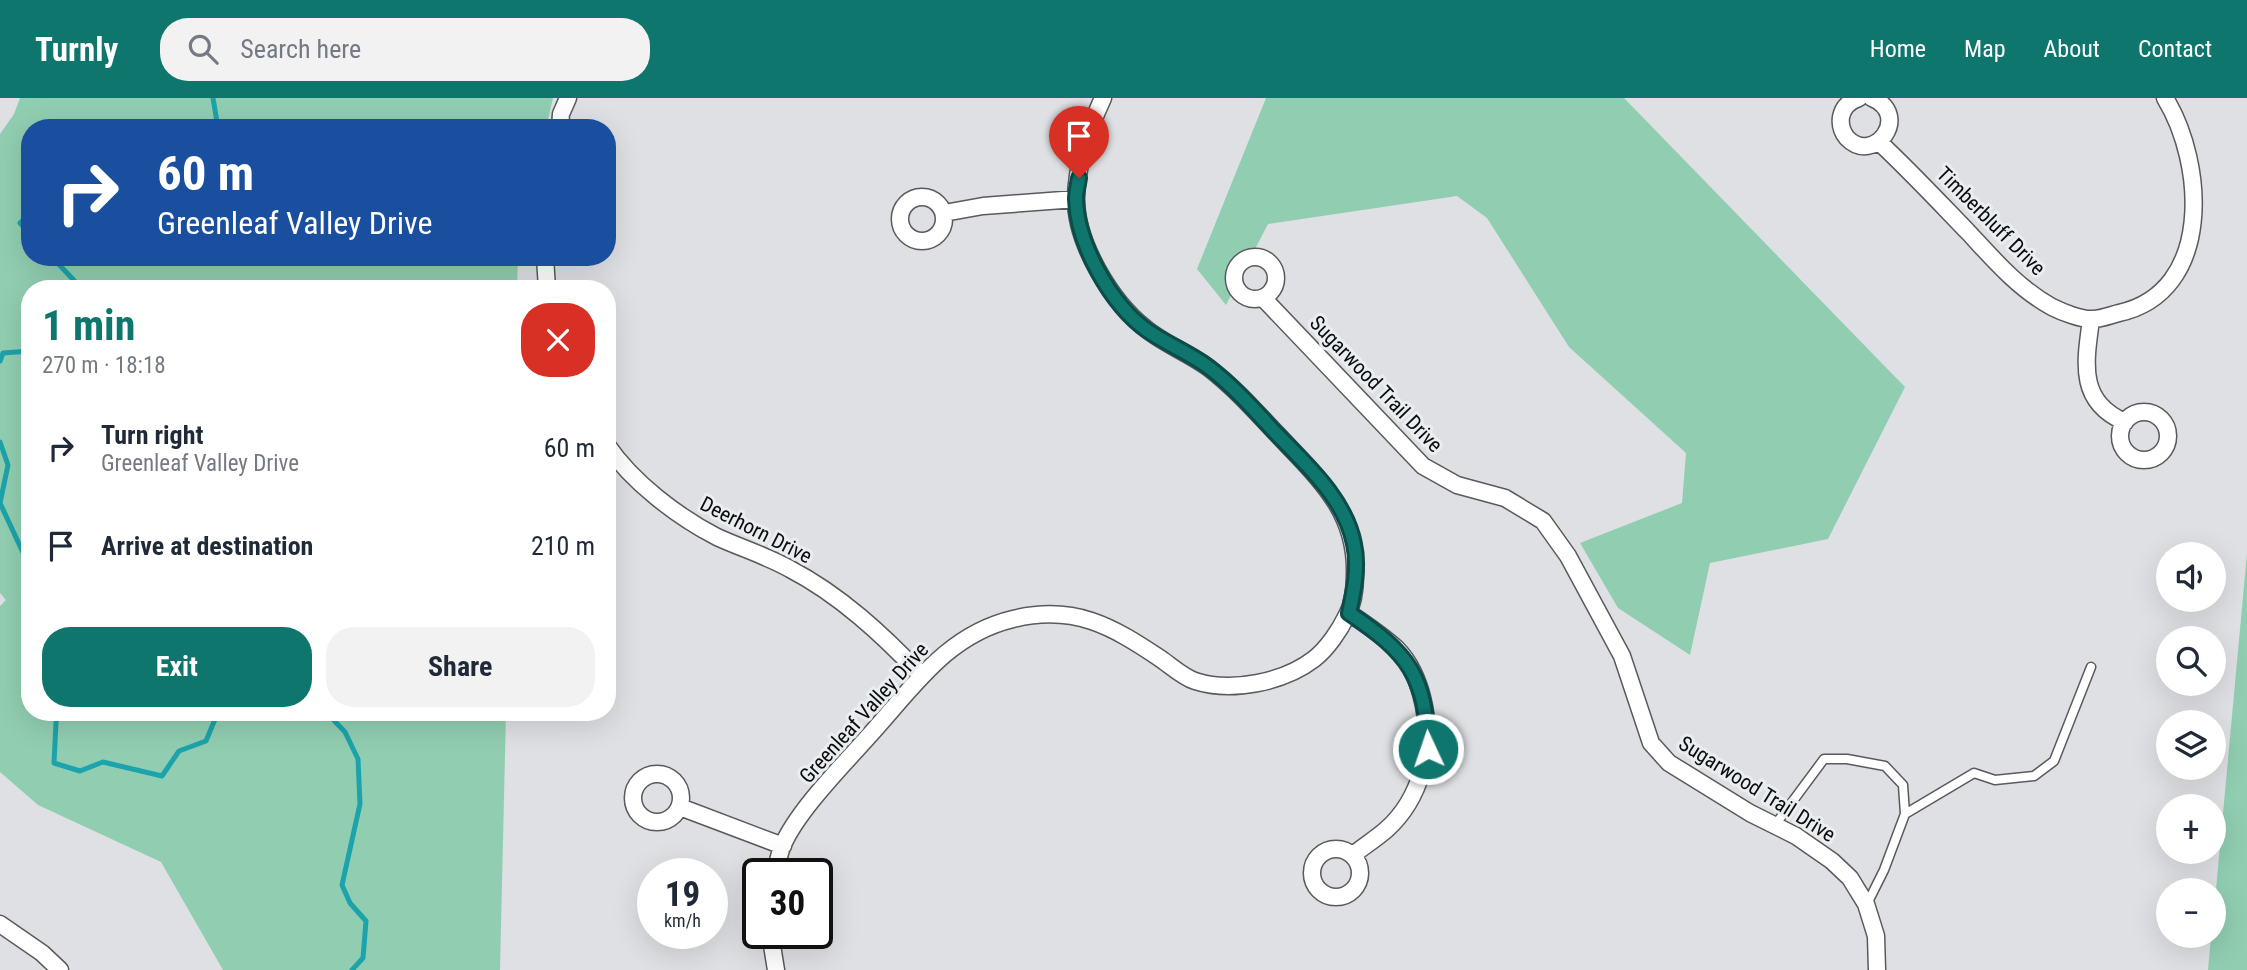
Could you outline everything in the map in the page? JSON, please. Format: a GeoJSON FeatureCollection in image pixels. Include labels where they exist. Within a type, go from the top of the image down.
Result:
{"type":"FeatureCollection","features":[{"type":"Feature","properties":{"kind":"street"},"geometry":{"type":"LineString","coordinates":[[561,119],[568,98]]}},
{"type":"Feature","properties":{"kind":"street","name":"Greenleaf Valley Drive"},"geometry":{"type":"LineString","coordinates":[[779,858],[799,818],[922,676],[962,639],[1014,618],[1056,613],[1096,621],[1124,634],[1194,681],[1221,685],[1252,684],[1295,670],[1315,658],[1349,613],[1355,581],[1355,545],[1339,507],[1320,479],[1239,394],[1207,366],[1146,330],[1126,311],[1104,282],[1091,257],[1080,225],[1076,199],[1090,128],[1103,98]]}},
{"type":"Feature","properties":{"kind":"street"},"geometry":{"type":"LineString","coordinates":[[1859,98],[1849,103],[1844,110],[1841,126],[1844,133],[1856,144],[1864,146],[1879,142],[1890,121],[1884,106],[1872,98]]}},
{"type":"Feature","properties":{"kind":"street"},"geometry":{"type":"LineString","coordinates":[[2125,422],[2108,415],[2094,399],[2086,369],[2091,320],[2127,312],[2152,298],[2173,278],[2188,251],[2195,217],[2193,175],[2179,124],[2165,98]]}},
{"type":"Feature","properties":{"kind":"street","name":"Timberbluff Drive"},"geometry":{"type":"LineString","coordinates":[[1879,142],[2011,278],[2053,307],[2091,320]]}},
{"type":"Feature","properties":{"kind":"street"},"geometry":{"type":"LineString","coordinates":[[944,213],[983,206],[1076,199]]}},
{"type":"Feature","properties":{"kind":"street","name":"Sugarwood Trail Drive"},"geometry":{"type":"LineString","coordinates":[[1263,298],[1423,466],[1457,485],[1505,498],[1544,521],[1568,556],[1622,656],[1651,743],[1669,763],[1796,836],[1832,861],[1850,878],[1866,906],[1876,936],[1877,970]]}},
{"type":"Feature","properties":{"kind":"street","name":"Deerhorn Drive"},"geometry":{"type":"LineString","coordinates":[[616,455],[637,478],[692,524],[792,569],[823,590],[870,625],[922,676]]}},
{"type":"Feature","properties":{"kind":"street"},"geometry":{"type":"LineString","coordinates":[[1349,613],[1398,649],[1413,673],[1427,720],[1428,749],[1417,787],[1405,807],[1388,828],[1353,855]]}},
{"type":"Feature","properties":{"kind":"street"},"geometry":{"type":"LineString","coordinates":[[680,807],[783,846]]}},
{"type":"Feature","properties":{"kind":"street"},"geometry":{"type":"LineString","coordinates":[[0,924],[42,953],[60,970]]}},
{"type":"Feature","properties":{"kind":"street"},"geometry":{"type":"LineString","coordinates":[[773,949],[776,970]]}},
{"type":"Feature","properties":{"kind":"lane"},"geometry":{"type":"LineString","coordinates":[[1905,814],[1974,773],[1995,780],[2034,775],[2054,761],[2091,667]]}},
{"type":"Feature","properties":{"kind":"lane"},"geometry":{"type":"LineString","coordinates":[[1775,825],[1824,759],[1847,759],[1885,766],[1903,785],[1905,814],[1884,870],[1866,906]]}},
{"type":"Feature","properties":{"kind":"green space"},"geometry":{"type":"Polygon","coordinates":[[[20,98],[553,98],[548,119],[21,119],[21,266],[518,266],[517,280],[21,280],[21,721],[506,721],[500,970],[223,970],[161,862],[38,805],[0,772],[0,606],[6,600],[0,593],[0,134],[14,114],[20,98]]]}},
{"type":"Feature","properties":{"kind":"green space"},"geometry":{"type":"Polygon","coordinates":[[[1266,98],[1624,98],[1905,387],[1828,539],[1710,563],[1690,655],[1618,608],[1580,543],[1682,503],[1686,453],[1569,347],[1487,218],[1457,196],[1268,224],[1226,305],[1197,269],[1266,98]]]}},
{"type":"Feature","properties":{"kind":"green space"},"geometry":{"type":"Polygon","coordinates":[[[2247,553],[2247,970],[2208,970],[2210,948],[2226,948],[2226,878],[2217,878],[2218,864],[2226,864],[2225,794],[2247,553]]]}},
{"type":"Feature","properties":{"kind":"waterway"},"geometry":{"type":"LineString","coordinates":[[213,98],[216,119]]}},
{"type":"Feature","properties":{"kind":"waterway"},"geometry":{"type":"LineString","coordinates":[[60,266],[74,280]]}},
{"type":"Feature","properties":{"kind":"waterway"},"geometry":{"type":"LineString","coordinates":[[0,361],[3,353],[21,352]]}},
{"type":"Feature","properties":{"kind":"waterway"},"geometry":{"type":"LineString","coordinates":[[0,442],[8,465],[0,503],[21,548]]}},
{"type":"Feature","properties":{"kind":"waterway"},"geometry":{"type":"LineString","coordinates":[[56,721],[54,763],[80,771],[103,762],[162,776],[179,751],[206,741],[214,721]]}},
{"type":"Feature","properties":{"kind":"waterway"},"geometry":{"type":"LineString","coordinates":[[335,721],[345,732],[358,759],[360,804],[342,885],[350,903],[366,921],[363,958],[352,970]]}},
{"type":"Feature","properties":{"kind":"route"},"geometry":{"type":"LineString","coordinates":[[1079,178],[1076,199],[1080,225],[1091,257],[1099,274],[1126,311],[1146,330],[1207,366],[1239,394],[1320,479],[1339,507],[1355,545],[1355,581],[1349,613],[1398,649],[1413,673],[1427,720],[1428,749]]}}]}
